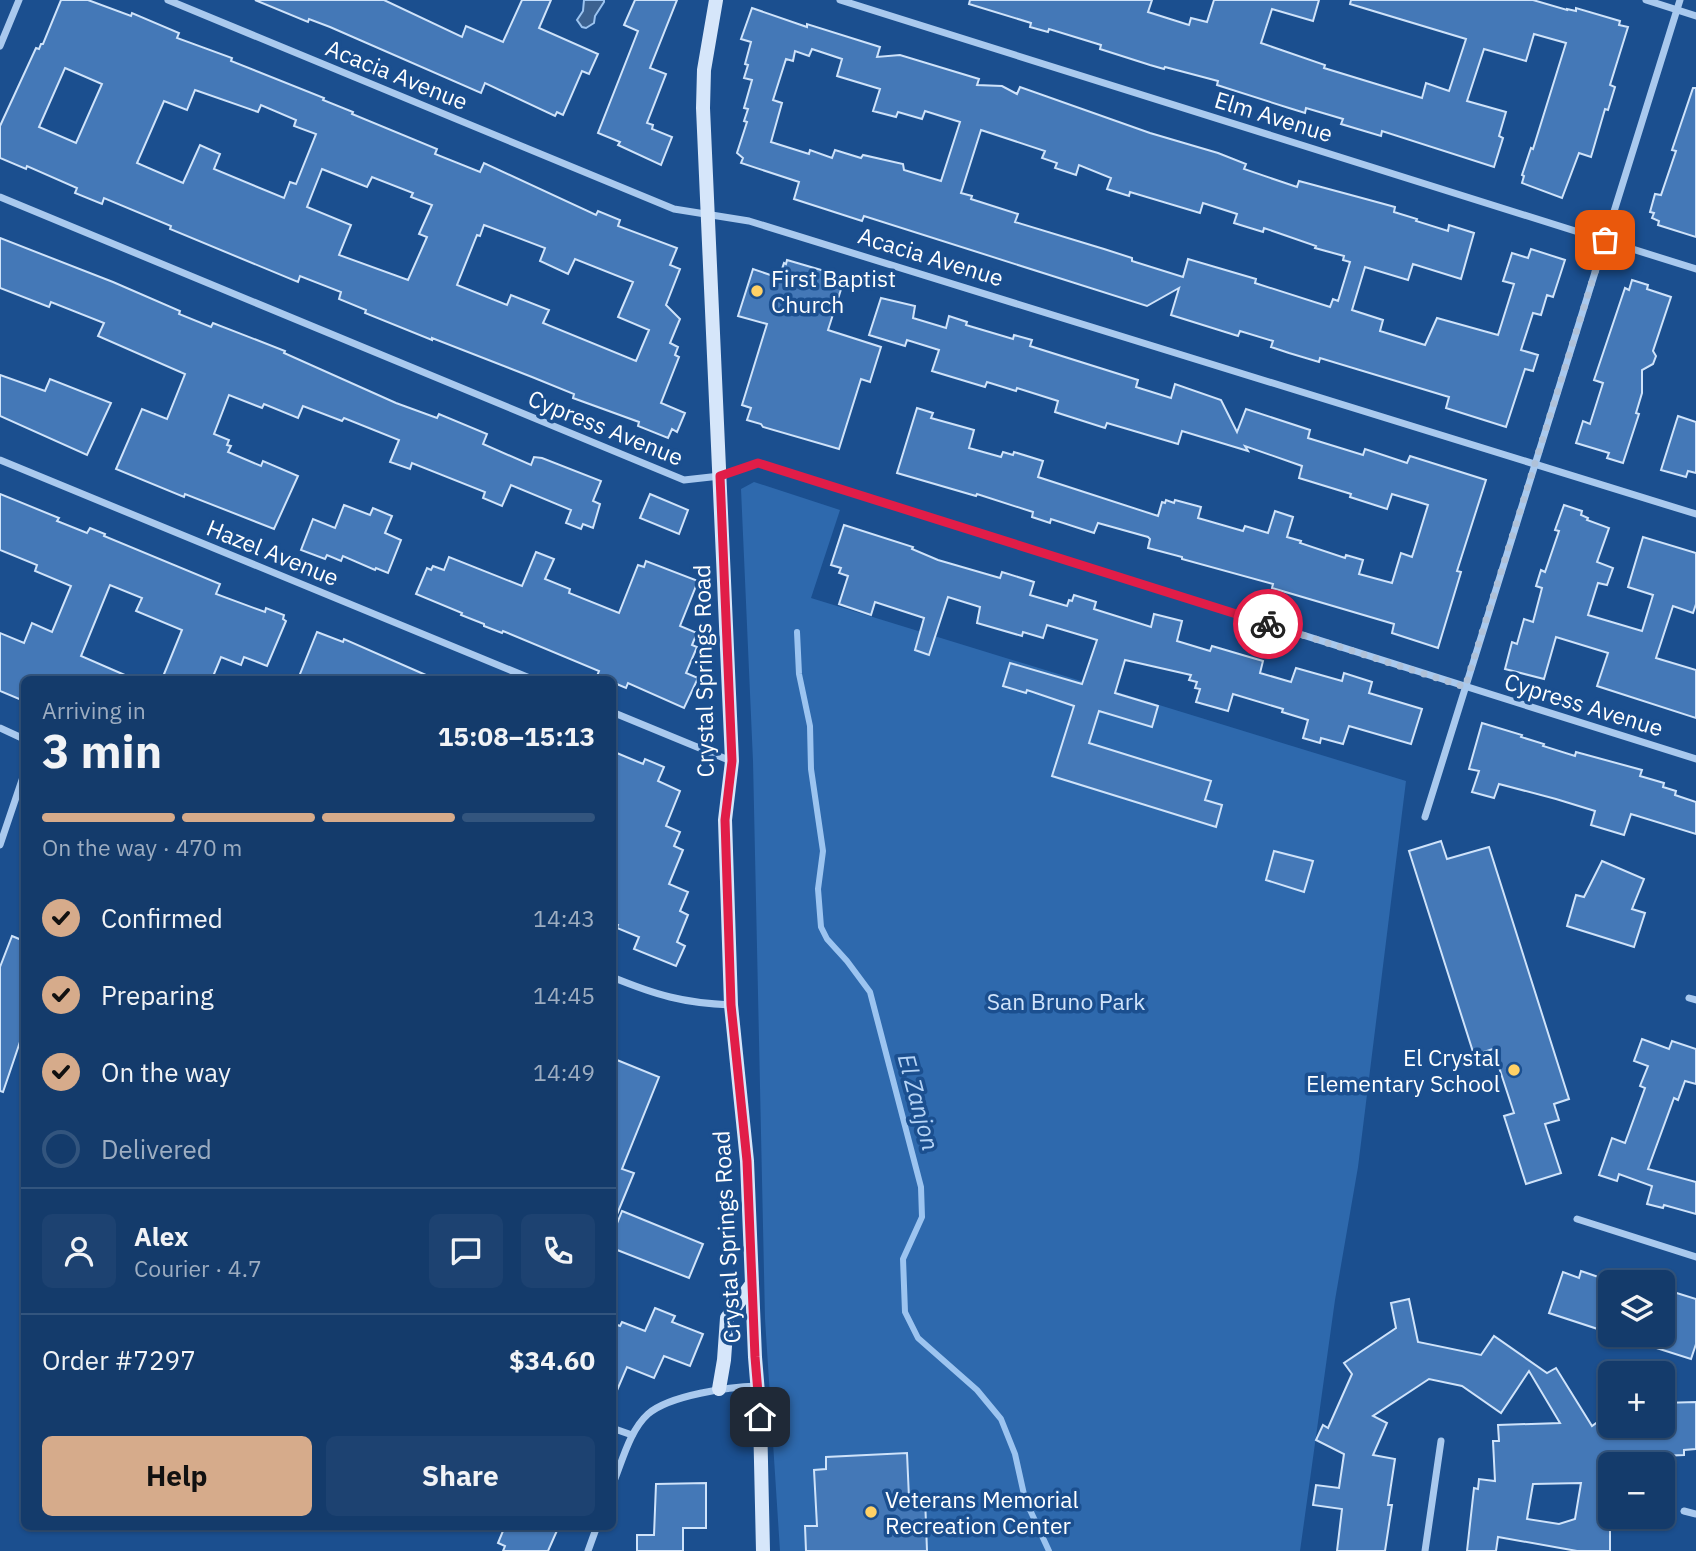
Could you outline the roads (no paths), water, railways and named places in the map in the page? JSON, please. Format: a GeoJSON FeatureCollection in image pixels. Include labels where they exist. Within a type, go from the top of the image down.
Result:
{"type":"FeatureCollection","features":[{"type":"Feature","properties":{"kind":"main road","name":"Crystal Springs Road"},"geometry":{"type":"LineString","coordinates":[[716,0],[704,70],[703,108],[732,761],[725,820],[731,1005],[747,1161],[763,1551]]}},
{"type":"Feature","properties":{"kind":"main road"},"geometry":{"type":"LineString","coordinates":[[719,1389],[727,1318],[752,1284]]}},
{"type":"Feature","properties":{"kind":"street"},"geometry":{"type":"LineString","coordinates":[[0,46],[19,0]]}},
{"type":"Feature","properties":{"kind":"street","name":"Acacia Avenue"},"geometry":{"type":"LineString","coordinates":[[168,0],[674,209],[761,224],[1696,514]]}},
{"type":"Feature","properties":{"kind":"street","name":"Elm Avenue"},"geometry":{"type":"LineString","coordinates":[[840,0],[1696,269]]}},
{"type":"Feature","properties":{"kind":"street"},"geometry":{"type":"LineString","coordinates":[[1646,0],[1696,16]]}},
{"type":"Feature","properties":{"kind":"street"},"geometry":{"type":"LineString","coordinates":[[1425,817],[1680,0]]}},
{"type":"Feature","properties":{"kind":"street","name":"Cypress Avenue"},"geometry":{"type":"LineString","coordinates":[[0,197],[684,480],[720,476],[758,463],[1696,759]]}},
{"type":"Feature","properties":{"kind":"street","name":"Hazel Avenue"},"geometry":{"type":"LineString","coordinates":[[0,460],[525,676]]}},
{"type":"Feature","properties":{"kind":"street"},"geometry":{"type":"LineString","coordinates":[[616,714],[732,761]]}},
{"type":"Feature","properties":{"kind":"street"},"geometry":{"type":"LineString","coordinates":[[0,728],[21,737]]}},
{"type":"Feature","properties":{"kind":"street"},"geometry":{"type":"LineString","coordinates":[[0,845],[21,783]]}},
{"type":"Feature","properties":{"kind":"street"},"geometry":{"type":"LineString","coordinates":[[616,979],[681,1001],[731,1005]]}},
{"type":"Feature","properties":{"kind":"street"},"geometry":{"type":"LineString","coordinates":[[1577,1219],[1696,1256]]}},
{"type":"Feature","properties":{"kind":"street"},"geometry":{"type":"LineString","coordinates":[[616,1476],[632,1435],[647,1415],[662,1405],[719,1389],[758,1385]]}},
{"type":"Feature","properties":{"kind":"street"},"geometry":{"type":"LineString","coordinates":[[616,1429],[632,1435]]}},
{"type":"Feature","properties":{"kind":"street"},"geometry":{"type":"LineString","coordinates":[[1425,1551],[1441,1441]]}},
{"type":"Feature","properties":{"kind":"street"},"geometry":{"type":"LineString","coordinates":[[1684,1511],[1696,1514]]}},
{"type":"Feature","properties":{"kind":"street"},"geometry":{"type":"LineString","coordinates":[[587,1551],[595,1530]]}},
{"type":"Feature","properties":{"kind":"waterway","name":"El Zanjon"},"geometry":{"type":"LineString","coordinates":[[797,632],[799,674],[810,726],[811,769],[823,851],[818,889],[821,927],[827,939],[870,992],[921,1187],[922,1217],[903,1259],[905,1312],[918,1338],[977,1390],[1001,1419],[1015,1454],[1025,1499],[1049,1551]]}},
{"type":"Feature","properties":{"kind":"place","name":"First Baptist Church"},"geometry":{"type":"Point","coordinates":[757,291]}},
{"type":"Feature","properties":{"kind":"place","name":"El Crystal Elementary School"},"geometry":{"type":"Point","coordinates":[1514,1070]}},
{"type":"Feature","properties":{"kind":"place","name":"Veterans Memorial Recreation Center"},"geometry":{"type":"Point","coordinates":[871,1512]}},
{"type":"Feature","properties":{"kind":"park label","name":"San Bruno Park"},"geometry":{"type":"Point","coordinates":[1066,1001]}}]}
